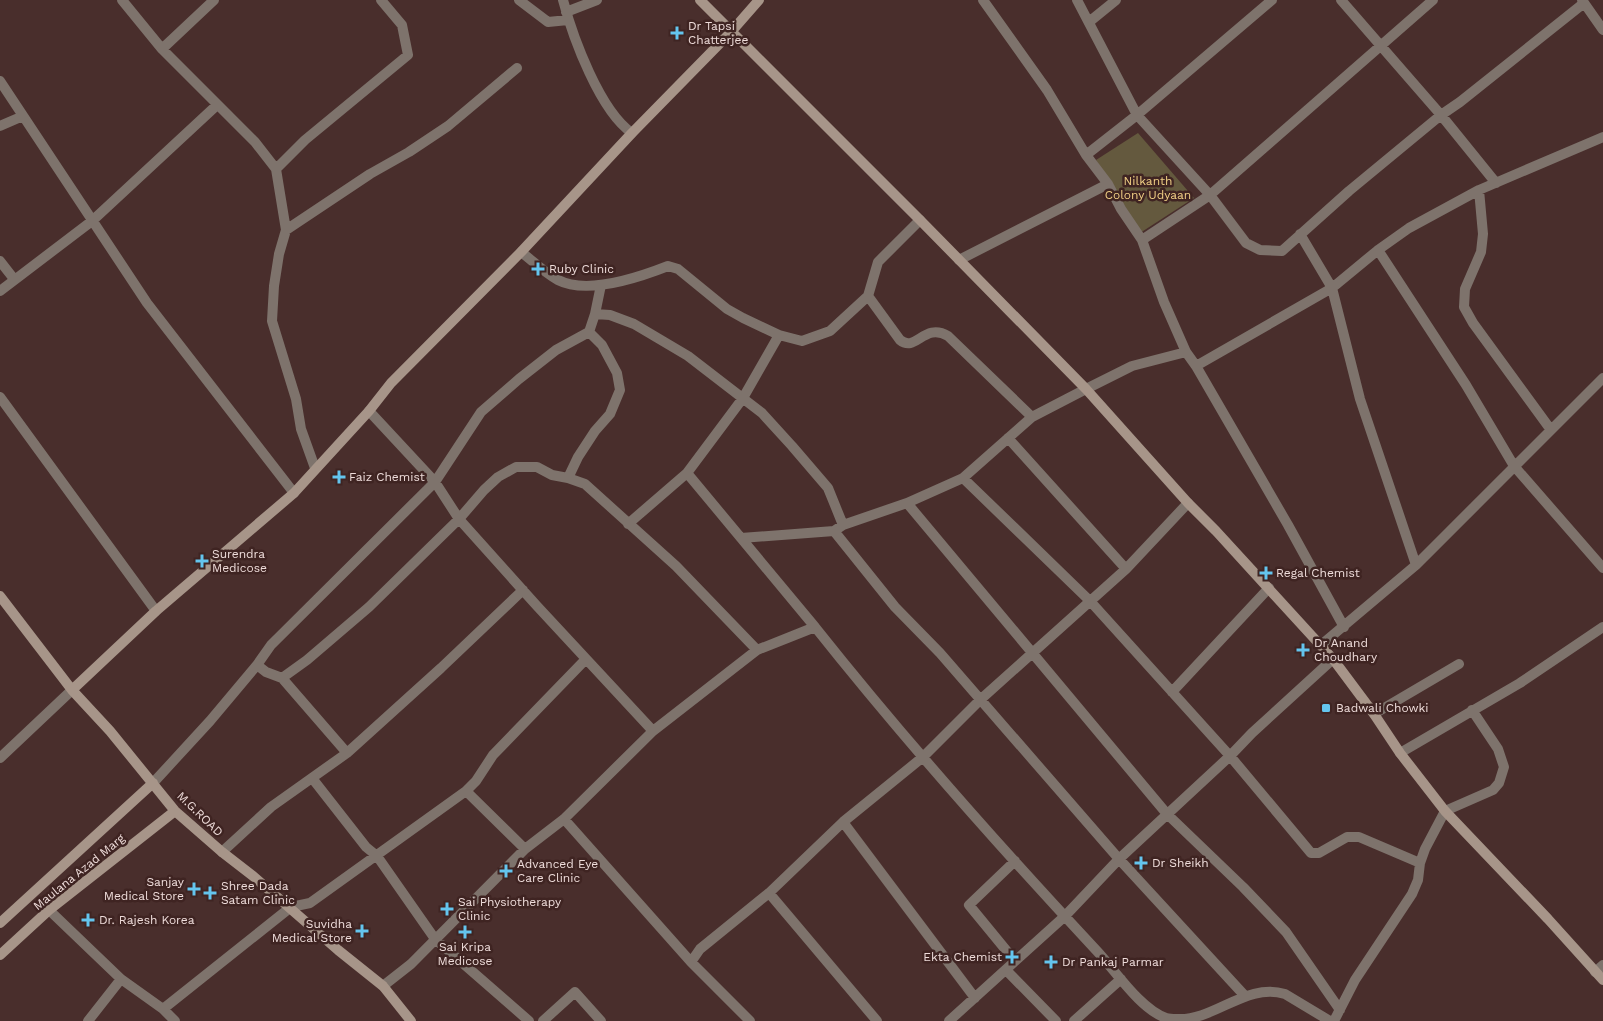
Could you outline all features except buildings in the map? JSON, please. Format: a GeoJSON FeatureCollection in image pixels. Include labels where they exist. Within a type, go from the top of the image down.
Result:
{"type":"FeatureCollection","features":[{"type":"Feature","properties":{"kind":"main road"},"geometry":{"type":"LineString","coordinates":[[700,0],[1086,389],[1188,503],[1321,645],[1374,714],[1400,753],[1445,810],[1548,919],[1599,968],[1603,980]]}},
{"type":"Feature","properties":{"kind":"main road"},"geometry":{"type":"LineString","coordinates":[[72,690],[156,611],[294,493],[369,411],[390,383],[521,252],[632,133],[731,32],[759,0]]}},
{"type":"Feature","properties":{"kind":"main road","name":"M.G.ROAD"},"geometry":{"type":"LineString","coordinates":[[0,596],[72,690],[110,731],[176,811],[222,852],[291,907],[338,950],[383,986],[411,1021]]}},
{"type":"Feature","properties":{"kind":"main road","name":"Maulana Azad Marg"},"geometry":{"type":"LineString","coordinates":[[0,923],[153,783]]}},
{"type":"Feature","properties":{"kind":"main road","name":"Maulana Azad Marg"},"geometry":{"type":"LineString","coordinates":[[0,954],[49,910],[176,811]]}},
{"type":"Feature","properties":{"kind":"street"},"geometry":{"type":"LineString","coordinates":[[122,0],[162,49],[255,142],[276,169],[286,230],[279,254],[272,322],[296,399],[301,429],[315,468]]}},
{"type":"Feature","properties":{"kind":"street"},"geometry":{"type":"LineString","coordinates":[[162,49],[214,0]]}},
{"type":"Feature","properties":{"kind":"street"},"geometry":{"type":"LineString","coordinates":[[276,169],[305,140],[408,55],[402,25],[381,0]]}},
{"type":"Feature","properties":{"kind":"street"},"geometry":{"type":"LineString","coordinates":[[519,0],[548,22],[567,16],[597,0]]}},
{"type":"Feature","properties":{"kind":"street"},"geometry":{"type":"LineString","coordinates":[[563,0],[567,16],[587,67],[607,105],[622,126],[632,133]]}},
{"type":"Feature","properties":{"kind":"street"},"geometry":{"type":"LineString","coordinates":[[983,0],[1048,90],[1086,155],[1108,184],[1121,209],[1142,240],[1164,302],[1186,352],[1196,366],[1288,525],[1344,627]]}},
{"type":"Feature","properties":{"kind":"street"},"geometry":{"type":"LineString","coordinates":[[1077,0],[1137,115],[1210,195],[1246,243],[1260,250],[1282,251],[1441,115],[1460,102],[1583,1],[1603,30]]}},
{"type":"Feature","properties":{"kind":"street"},"geometry":{"type":"LineString","coordinates":[[1089,22],[1116,0]]}},
{"type":"Feature","properties":{"kind":"street"},"geometry":{"type":"LineString","coordinates":[[1086,155],[1137,115],[1272,0]]}},
{"type":"Feature","properties":{"kind":"street"},"geometry":{"type":"LineString","coordinates":[[1341,0],[1379,46],[1441,115],[1496,183]]}},
{"type":"Feature","properties":{"kind":"street"},"geometry":{"type":"LineString","coordinates":[[1142,240],[1210,195],[1434,0]]}},
{"type":"Feature","properties":{"kind":"street"},"geometry":{"type":"LineString","coordinates":[[286,230],[370,174],[409,152],[448,126],[517,68]]}},
{"type":"Feature","properties":{"kind":"street"},"geometry":{"type":"LineString","coordinates":[[0,81],[147,303],[294,493]]}},
{"type":"Feature","properties":{"kind":"street"},"geometry":{"type":"LineString","coordinates":[[0,291],[92,221],[218,105]]}},
{"type":"Feature","properties":{"kind":"street"},"geometry":{"type":"LineString","coordinates":[[0,126],[24,116]]}},
{"type":"Feature","properties":{"kind":"street"},"geometry":{"type":"LineString","coordinates":[[1196,366],[1332,288],[1378,250],[1409,228],[1479,190],[1603,137]]}},
{"type":"Feature","properties":{"kind":"street"},"geometry":{"type":"LineString","coordinates":[[959,260],[1108,184]]}},
{"type":"Feature","properties":{"kind":"street"},"geometry":{"type":"LineString","coordinates":[[1479,190],[1484,234],[1481,252],[1465,290],[1464,307],[1473,323],[1551,430]]}},
{"type":"Feature","properties":{"kind":"street"},"geometry":{"type":"LineString","coordinates":[[521,252],[560,281],[575,284],[602,285],[641,277],[668,266],[678,269],[727,309],[761,328],[802,341],[830,332],[868,296],[878,262],[920,220]]}},
{"type":"Feature","properties":{"kind":"street"},"geometry":{"type":"LineString","coordinates":[[1300,234],[1332,288],[1360,399],[1416,565]]}},
{"type":"Feature","properties":{"kind":"street"},"geometry":{"type":"LineString","coordinates":[[1378,250],[1466,385],[1514,466],[1603,568]]}},
{"type":"Feature","properties":{"kind":"street"},"geometry":{"type":"LineString","coordinates":[[0,261],[14,279]]}},
{"type":"Feature","properties":{"kind":"street"},"geometry":{"type":"LineString","coordinates":[[153,783],[210,721],[257,665],[263,654],[435,482],[481,412],[556,350],[589,332],[602,285]]}},
{"type":"Feature","properties":{"kind":"street"},"geometry":{"type":"LineString","coordinates":[[868,296],[900,340],[905,344],[910,344],[927,333],[935,331],[948,336],[1032,418]]}},
{"type":"Feature","properties":{"kind":"street"},"geometry":{"type":"LineString","coordinates":[[595,314],[610,314],[634,324],[688,356],[762,413],[828,488],[843,525]]}},
{"type":"Feature","properties":{"kind":"street"},"geometry":{"type":"LineString","coordinates":[[568,478],[595,431],[610,414],[620,390],[617,373],[602,345],[589,332]]}},
{"type":"Feature","properties":{"kind":"street"},"geometry":{"type":"LineString","coordinates":[[628,524],[687,473],[743,398],[779,335]]}},
{"type":"Feature","properties":{"kind":"street"},"geometry":{"type":"LineString","coordinates":[[741,538],[834,532],[843,525],[907,503],[963,478],[1032,418],[1132,366],[1186,352]]}},
{"type":"Feature","properties":{"kind":"street"},"geometry":{"type":"LineString","coordinates":[[1321,645],[1416,565],[1603,378]]}},
{"type":"Feature","properties":{"kind":"street"},"geometry":{"type":"LineString","coordinates":[[0,397],[156,611]]}},
{"type":"Feature","properties":{"kind":"street"},"geometry":{"type":"LineString","coordinates":[[369,411],[435,482],[459,518],[523,590],[654,731]]}},
{"type":"Feature","properties":{"kind":"street"},"geometry":{"type":"LineString","coordinates":[[1008,438],[1126,569]]}},
{"type":"Feature","properties":{"kind":"street"},"geometry":{"type":"LineString","coordinates":[[282,678],[369,607],[459,518],[484,490],[498,477],[516,467],[537,467],[552,475],[585,484],[676,566],[757,650]]}},
{"type":"Feature","properties":{"kind":"street"},"geometry":{"type":"LineString","coordinates":[[687,473],[850,672],[923,757],[1149,1008],[1167,1019],[1189,1020],[1209,1014],[1245,996],[1277,991],[1330,1021]]}},
{"type":"Feature","properties":{"kind":"street"},"geometry":{"type":"LineString","coordinates":[[963,478],[1090,601],[1230,756],[1311,853],[1319,853],[1347,837],[1359,837],[1420,863]]}},
{"type":"Feature","properties":{"kind":"street"},"geometry":{"type":"LineString","coordinates":[[907,503],[1167,814],[1243,886],[1286,932],[1340,1010]]}},
{"type":"Feature","properties":{"kind":"street"},"geometry":{"type":"LineString","coordinates":[[691,962],[700,948],[769,893],[843,822],[923,757],[980,700],[1126,569],[1188,503]]}},
{"type":"Feature","properties":{"kind":"street"},"geometry":{"type":"LineString","coordinates":[[834,532],[895,607],[940,653],[1119,859],[1245,996]]}},
{"type":"Feature","properties":{"kind":"street"},"geometry":{"type":"LineString","coordinates":[[1172,692],[1269,588]]}},
{"type":"Feature","properties":{"kind":"street"},"geometry":{"type":"LineString","coordinates":[[222,852],[270,807],[346,753],[441,668],[523,590]]}},
{"type":"Feature","properties":{"kind":"street"},"geometry":{"type":"LineString","coordinates":[[383,986],[411,964],[525,849],[564,819],[654,731],[757,650],[815,627]]}},
{"type":"Feature","properties":{"kind":"street"},"geometry":{"type":"LineString","coordinates":[[1400,753],[1520,683],[1603,627]]}},
{"type":"Feature","properties":{"kind":"street"},"geometry":{"type":"LineString","coordinates":[[163,1009],[291,907],[310,903],[466,791],[476,781],[493,755],[586,659]]}},
{"type":"Feature","properties":{"kind":"street"},"geometry":{"type":"LineString","coordinates":[[949,1021],[1065,916],[1119,859],[1230,756],[1252,732],[1333,659]]}},
{"type":"Feature","properties":{"kind":"street"},"geometry":{"type":"LineString","coordinates":[[1374,714],[1459,664]]}},
{"type":"Feature","properties":{"kind":"street"},"geometry":{"type":"LineString","coordinates":[[257,665],[266,672],[282,678],[346,753]]}},
{"type":"Feature","properties":{"kind":"street"},"geometry":{"type":"LineString","coordinates":[[0,758],[72,690]]}},
{"type":"Feature","properties":{"kind":"street"},"geometry":{"type":"LineString","coordinates":[[1334,1021],[1355,980],[1412,894],[1418,880],[1420,863],[1425,849],[1445,810],[1493,790],[1499,783],[1504,766],[1498,749],[1472,710]]}},
{"type":"Feature","properties":{"kind":"street"},"geometry":{"type":"LineString","coordinates":[[312,778],[366,847],[377,856],[435,939],[529,1021]]}},
{"type":"Feature","properties":{"kind":"street"},"geometry":{"type":"LineString","coordinates":[[466,791],[525,849]]}},
{"type":"Feature","properties":{"kind":"street"},"geometry":{"type":"LineString","coordinates":[[564,819],[691,962],[750,1021]]}},
{"type":"Feature","properties":{"kind":"street"},"geometry":{"type":"LineString","coordinates":[[843,822],[975,998]]}},
{"type":"Feature","properties":{"kind":"street"},"geometry":{"type":"LineString","coordinates":[[1015,861],[969,905],[1015,961]]}},
{"type":"Feature","properties":{"kind":"street"},"geometry":{"type":"LineString","coordinates":[[769,893],[877,1021]]}},
{"type":"Feature","properties":{"kind":"street"},"geometry":{"type":"LineString","coordinates":[[49,910],[121,978],[163,1009],[175,1021]]}},
{"type":"Feature","properties":{"kind":"street"},"geometry":{"type":"LineString","coordinates":[[1006,970],[1056,1021]]}},
{"type":"Feature","properties":{"kind":"street"},"geometry":{"type":"LineString","coordinates":[[88,1021],[121,978]]}},
{"type":"Feature","properties":{"kind":"street"},"geometry":{"type":"LineString","coordinates":[[1074,1021],[1121,979]]}},
{"type":"Feature","properties":{"kind":"street"},"geometry":{"type":"LineString","coordinates":[[543,1021],[575,992],[601,1021]]}},
{"type":"Feature","properties":{"kind":"green space","name":"Nilkanth Colony Udyaan"},"geometry":{"type":"Polygon","coordinates":[[[1138,133],[1194,198],[1140,233],[1096,160],[1138,133]]]}},
{"type":"Feature","properties":{"kind":"place","name":"Dr Tapsi Chatterjee"},"geometry":{"type":"Point","coordinates":[677,33]}},
{"type":"Feature","properties":{"kind":"place","name":"Ruby Clinic"},"geometry":{"type":"Point","coordinates":[538,269]}},
{"type":"Feature","properties":{"kind":"place","name":"Faiz Chemist"},"geometry":{"type":"Point","coordinates":[339,477]}},
{"type":"Feature","properties":{"kind":"place","name":"Surendra Medicose"},"geometry":{"type":"Point","coordinates":[202,561]}},
{"type":"Feature","properties":{"kind":"place","name":"Regal Chemist"},"geometry":{"type":"Point","coordinates":[1266,573]}},
{"type":"Feature","properties":{"kind":"place","name":"Dr Anand Choudhary"},"geometry":{"type":"Point","coordinates":[1303,650]}},
{"type":"Feature","properties":{"kind":"place","name":"Badwali Chowki"},"geometry":{"type":"Point","coordinates":[1326,708]}},
{"type":"Feature","properties":{"kind":"place","name":"Dr Sheikh"},"geometry":{"type":"Point","coordinates":[1141,863]}},
{"type":"Feature","properties":{"kind":"place","name":"Advanced Eye Care Clinic"},"geometry":{"type":"Point","coordinates":[506,871]}},
{"type":"Feature","properties":{"kind":"place","name":"Sanjay Medical Store"},"geometry":{"type":"Point","coordinates":[194,889]}},
{"type":"Feature","properties":{"kind":"place","name":"Shree Dada Satam Clinic"},"geometry":{"type":"Point","coordinates":[210,893]}},
{"type":"Feature","properties":{"kind":"place","name":"Sai Physiotherapy Clinic"},"geometry":{"type":"Point","coordinates":[447,909]}},
{"type":"Feature","properties":{"kind":"place","name":"Dr. Rajesh Korea"},"geometry":{"type":"Point","coordinates":[88,920]}},
{"type":"Feature","properties":{"kind":"place","name":"Suvidha Medical Store"},"geometry":{"type":"Point","coordinates":[362,931]}},
{"type":"Feature","properties":{"kind":"place","name":"Sai Kripa Medicose"},"geometry":{"type":"Point","coordinates":[465,932]}},
{"type":"Feature","properties":{"kind":"place","name":"Ekta Chemist"},"geometry":{"type":"Point","coordinates":[1012,957]}},
{"type":"Feature","properties":{"kind":"place","name":"Dr Pankaj Parmar"},"geometry":{"type":"Point","coordinates":[1051,962]}}]}
